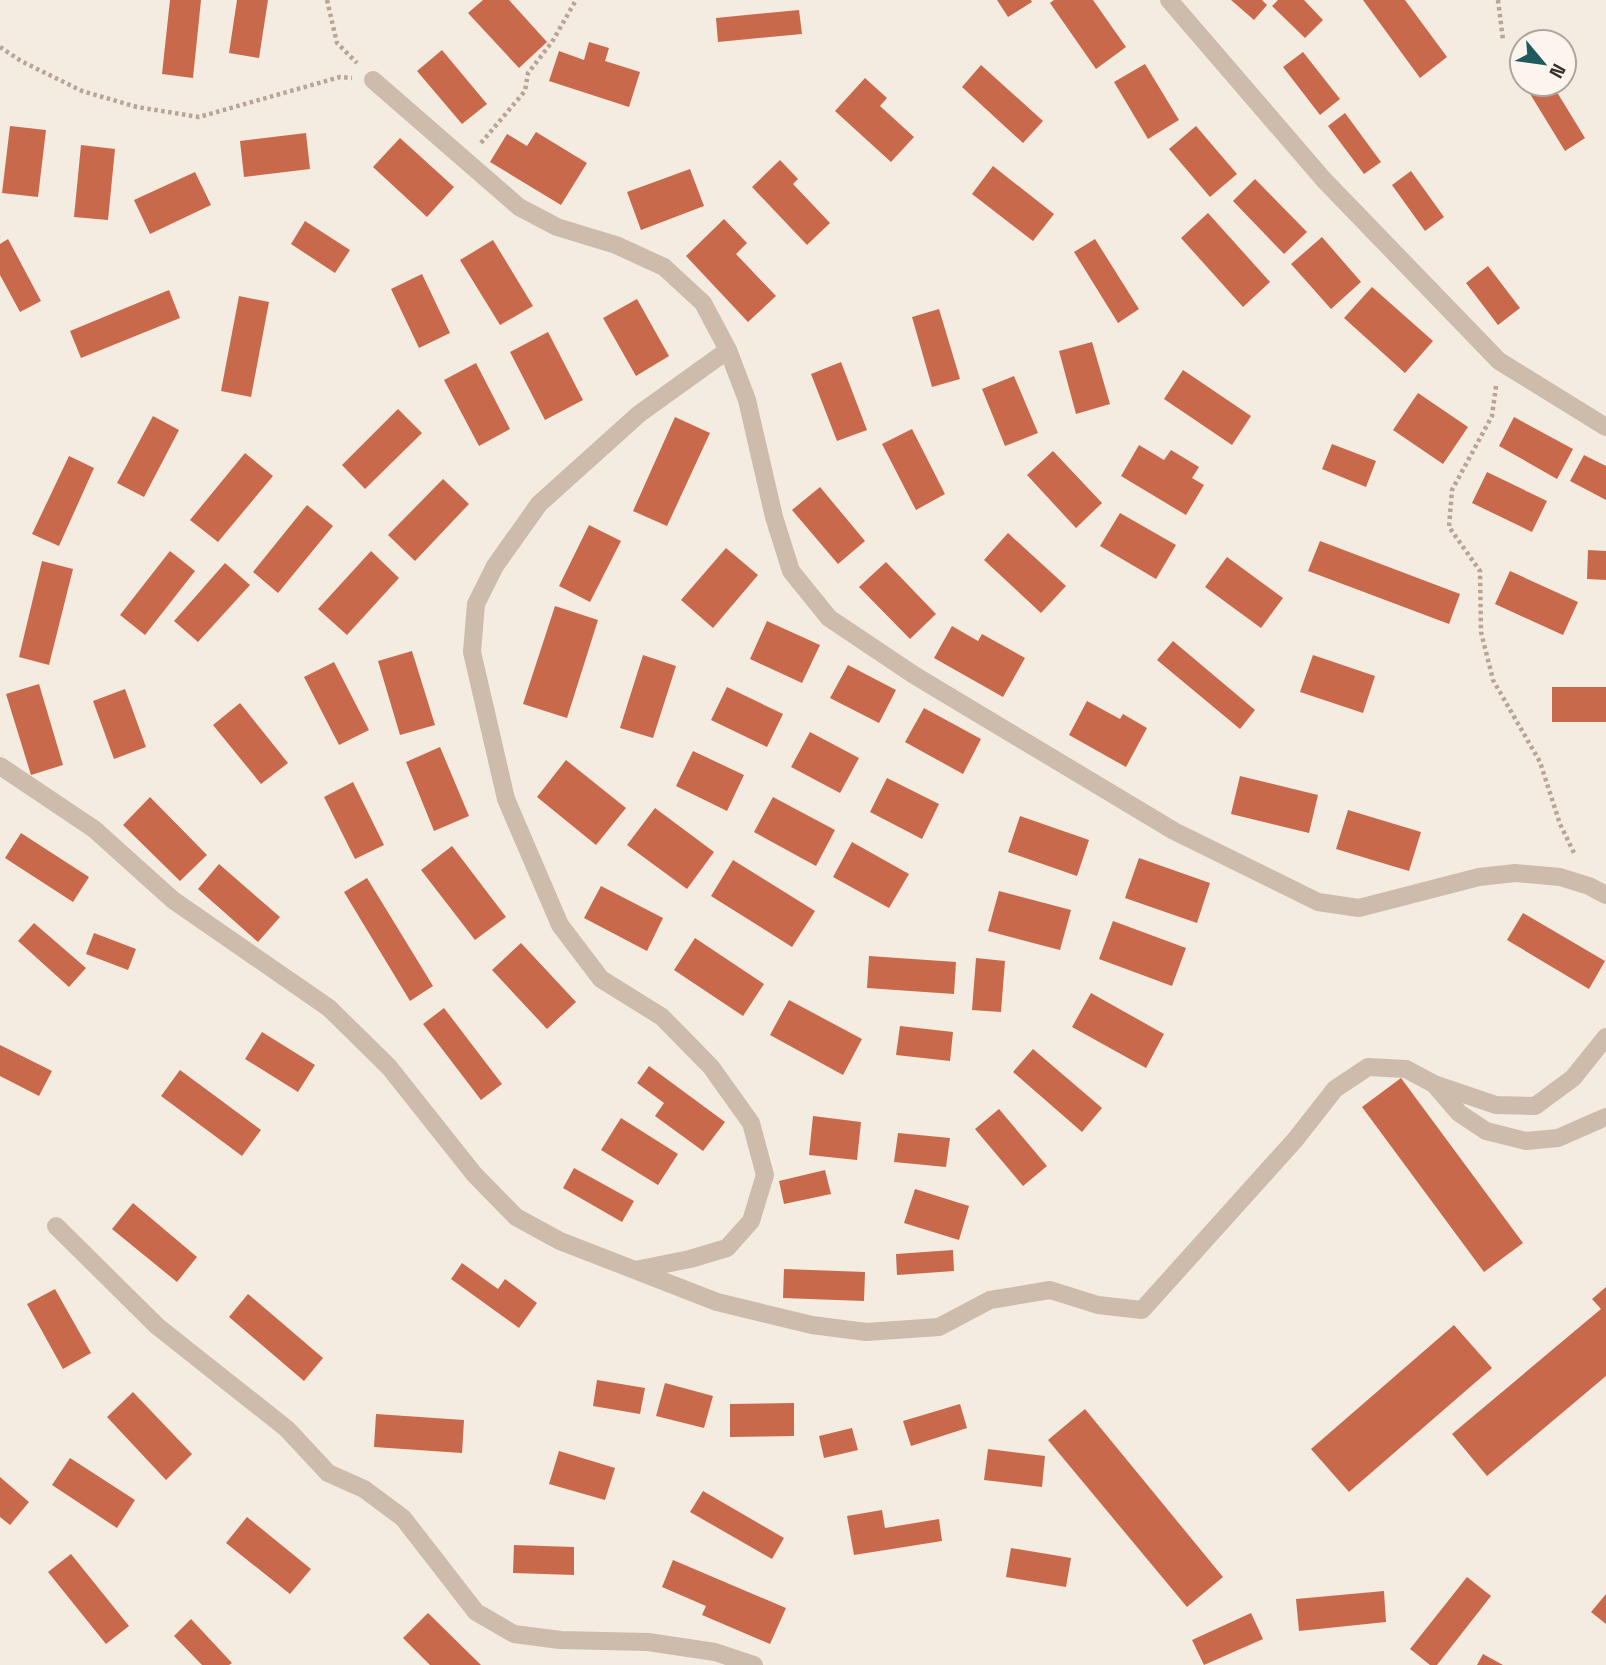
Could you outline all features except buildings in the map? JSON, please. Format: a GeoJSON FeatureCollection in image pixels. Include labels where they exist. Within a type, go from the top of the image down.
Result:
{"type":"FeatureCollection","features":[{"type":"Feature","properties":{"kind":"street"},"geometry":{"type":"LineString","coordinates":[[1168,0],[1324,180],[1499,361],[1606,427]]}},
{"type":"Feature","properties":{"kind":"street"},"geometry":{"type":"LineString","coordinates":[[373,80],[519,208],[556,227],[616,245],[664,267],[703,303],[728,350],[747,400],[774,517],[791,571],[829,618],[914,676],[1174,831],[1318,902],[1359,908],[1479,877],[1515,873],[1560,877],[1589,886],[1606,895]]}},
{"type":"Feature","properties":{"kind":"street"},"geometry":{"type":"LineString","coordinates":[[635,1270],[727,1248],[751,1222],[765,1175],[751,1123],[711,1067],[662,1017],[601,979],[560,925],[506,799],[472,652],[476,604],[495,566],[539,505],[639,414],[728,350]]}},
{"type":"Feature","properties":{"kind":"street"},"geometry":{"type":"LineString","coordinates":[[0,766],[94,829],[173,900],[329,1008],[389,1067],[474,1174],[516,1217],[560,1241],[717,1302],[812,1325],[866,1332],[939,1327],[990,1300],[1051,1290],[1098,1305],[1142,1310],[1295,1140],[1335,1089],[1368,1068],[1406,1069],[1434,1084],[1496,1105],[1535,1105],[1573,1078],[1606,1037]]}},
{"type":"Feature","properties":{"kind":"street"},"geometry":{"type":"LineString","coordinates":[[1434,1084],[1459,1113],[1486,1132],[1526,1141],[1558,1138],[1606,1116]]}},
{"type":"Feature","properties":{"kind":"street"},"geometry":{"type":"LineString","coordinates":[[56,1226],[157,1326],[287,1429],[328,1473],[364,1489],[403,1518],[476,1612],[514,1634],[561,1640],[648,1642],[715,1651],[754,1665]]}},
{"type":"Feature","properties":{"kind":"path"},"geometry":{"type":"LineString","coordinates":[[327,0],[337,43],[373,80]]}},
{"type":"Feature","properties":{"kind":"path"},"geometry":{"type":"LineString","coordinates":[[465,161],[525,91],[528,73],[552,42],[576,0]]}},
{"type":"Feature","properties":{"kind":"path"},"geometry":{"type":"LineString","coordinates":[[1498,0],[1503,40]]}},
{"type":"Feature","properties":{"kind":"path"},"geometry":{"type":"LineString","coordinates":[[0,47],[21,61],[82,91],[137,107],[199,117],[340,77],[373,80]]}},
{"type":"Feature","properties":{"kind":"path"},"geometry":{"type":"LineString","coordinates":[[1499,361],[1492,416],[1452,490],[1449,527],[1480,571],[1481,632],[1493,680],[1540,762],[1560,824],[1589,886]]}}]}
